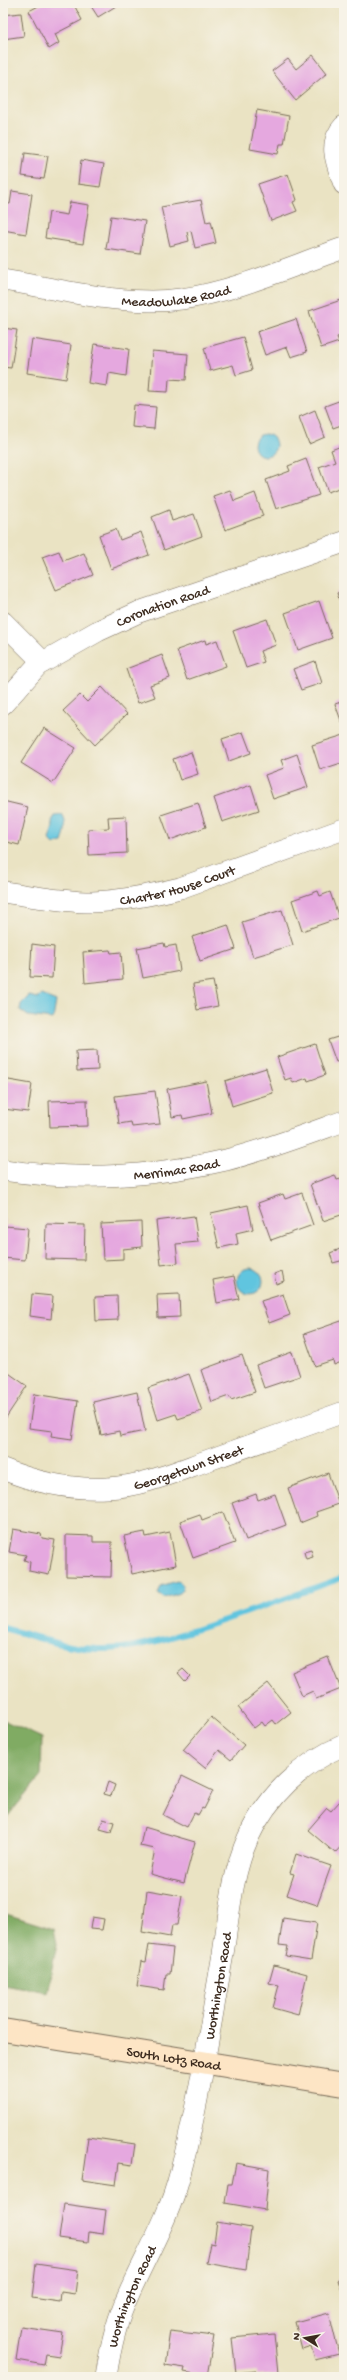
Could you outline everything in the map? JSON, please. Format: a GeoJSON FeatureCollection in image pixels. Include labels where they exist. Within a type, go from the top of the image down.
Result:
{"type":"FeatureCollection","features":[{"type":"Feature","properties":{"kind":"street"},"geometry":{"type":"LineString","coordinates":[[344,126],[336,139],[333,149],[344,184]]}},
{"type":"Feature","properties":{"kind":"street","name":"Meadowlake Road"},"geometry":{"type":"LineString","coordinates":[[3,280],[128,300],[181,299],[224,290],[344,248]]}},
{"type":"Feature","properties":{"kind":"street","name":"Coronation Road"},"geometry":{"type":"LineString","coordinates":[[3,704],[25,678],[43,662],[98,631],[139,612],[344,542]]}},
{"type":"Feature","properties":{"kind":"street"},"geometry":{"type":"LineString","coordinates":[[3,622],[43,662]]}},
{"type":"Feature","properties":{"kind":"street","name":"Charter House Court"},"geometry":{"type":"LineString","coordinates":[[3,892],[51,899],[92,902],[154,894],[180,888],[344,829]]}},
{"type":"Feature","properties":{"kind":"street","name":"Merrimac Road"},"geometry":{"type":"LineString","coordinates":[[3,1170],[71,1177],[168,1171],[225,1160],[267,1149],[344,1121]]}},
{"type":"Feature","properties":{"kind":"street","name":"Georgetown Street"},"geometry":{"type":"LineString","coordinates":[[3,1469],[26,1479],[86,1489],[127,1486],[165,1475],[344,1412]]}},
{"type":"Feature","properties":{"kind":"street","name":"Worthington Road"},"geometry":{"type":"LineString","coordinates":[[106,2377],[115,2330],[127,2297],[158,2236],[175,2192],[204,2062],[237,1870],[248,1839],[268,1804],[290,1780],[311,1763],[344,1745]]}},
{"type":"Feature","properties":{"kind":"street","name":"South Lotz Road"},"geometry":{"type":"LineString","coordinates":[[3,2030],[344,2085]]}},
{"type":"Feature","properties":{"kind":"green space"},"geometry":{"type":"Polygon","coordinates":[[[3,1720],[42,1738],[41,1776],[3,1822],[3,1720]]]}},
{"type":"Feature","properties":{"kind":"green space"},"geometry":{"type":"Polygon","coordinates":[[[3,1913],[54,1929],[57,1944],[47,1992],[3,1984],[3,1913]]]}},
{"type":"Feature","properties":{"kind":"water"},"geometry":{"type":"Polygon","coordinates":[[[265,434],[273,437],[276,445],[273,453],[265,456],[257,453],[254,445],[257,437],[265,434]]]}},
{"type":"Feature","properties":{"kind":"water"},"geometry":{"type":"Polygon","coordinates":[[[62,815],[65,821],[64,835],[62,842],[54,844],[49,839],[53,827],[52,821],[55,816],[62,815]]]}},
{"type":"Feature","properties":{"kind":"water"},"geometry":{"type":"Polygon","coordinates":[[[42,995],[56,1001],[53,1019],[28,1016],[20,1010],[21,1004],[29,996],[38,998],[42,995]]]}},
{"type":"Feature","properties":{"kind":"water"},"geometry":{"type":"Polygon","coordinates":[[[250,1268],[259,1272],[263,1281],[259,1290],[250,1294],[241,1290],[237,1281],[241,1272],[250,1268]]]}},
{"type":"Feature","properties":{"kind":"water"},"geometry":{"type":"Polygon","coordinates":[[[177,1581],[182,1584],[183,1590],[180,1593],[164,1598],[158,1594],[161,1586],[177,1581]]]}},
{"type":"Feature","properties":{"kind":"building"},"geometry":{"type":"Polygon","coordinates":[[[44,3],[73,3],[82,20],[55,34],[59,43],[49,49],[29,11],[44,3]]]}},
{"type":"Feature","properties":{"kind":"building"},"geometry":{"type":"Polygon","coordinates":[[[89,3],[121,3],[98,17],[89,3]]]}},
{"type":"Feature","properties":{"kind":"building"},"geometry":{"type":"Polygon","coordinates":[[[21,13],[24,36],[3,39],[3,15],[21,13]]]}},
{"type":"Feature","properties":{"kind":"building"},"geometry":{"type":"Polygon","coordinates":[[[313,55],[327,73],[295,100],[272,71],[288,59],[296,69],[313,55]]]}},
{"type":"Feature","properties":{"kind":"building"},"geometry":{"type":"Polygon","coordinates":[[[257,110],[289,116],[284,144],[280,144],[278,154],[250,149],[257,110]]]}},
{"type":"Feature","properties":{"kind":"building"},"geometry":{"type":"Polygon","coordinates":[[[25,153],[48,156],[44,179],[22,176],[25,153]]]}},
{"type":"Feature","properties":{"kind":"building"},"geometry":{"type":"Polygon","coordinates":[[[81,160],[104,164],[100,187],[78,184],[81,160]]]}},
{"type":"Feature","properties":{"kind":"building"},"geometry":{"type":"Polygon","coordinates":[[[288,174],[297,200],[293,202],[297,211],[271,221],[258,184],[288,174]]]}},
{"type":"Feature","properties":{"kind":"building"},"geometry":{"type":"Polygon","coordinates":[[[12,191],[32,194],[26,234],[3,230],[3,203],[10,204],[12,191]]]}},
{"type":"Feature","properties":{"kind":"building"},"geometry":{"type":"Polygon","coordinates":[[[201,200],[206,222],[211,221],[216,243],[195,248],[191,231],[187,232],[189,241],[170,246],[161,207],[201,200]]]}},
{"type":"Feature","properties":{"kind":"building"},"geometry":{"type":"Polygon","coordinates":[[[70,202],[89,205],[83,244],[45,238],[49,212],[67,215],[70,202]]]}},
{"type":"Feature","properties":{"kind":"building"},"geometry":{"type":"Polygon","coordinates":[[[111,216],[145,221],[140,254],[106,249],[111,216]]]}},
{"type":"Feature","properties":{"kind":"building"},"geometry":{"type":"Polygon","coordinates":[[[344,299],[344,335],[337,337],[339,342],[321,348],[309,311],[344,299]]]}},
{"type":"Feature","properties":{"kind":"building"},"geometry":{"type":"Polygon","coordinates":[[[296,319],[307,352],[291,357],[287,347],[265,355],[257,332],[296,319]]]}},
{"type":"Feature","properties":{"kind":"building"},"geometry":{"type":"Polygon","coordinates":[[[3,328],[17,330],[11,368],[3,367],[3,328]]]}},
{"type":"Feature","properties":{"kind":"building"},"geometry":{"type":"Polygon","coordinates":[[[243,337],[252,370],[236,375],[233,365],[210,371],[204,348],[243,337]]]}},
{"type":"Feature","properties":{"kind":"building"},"geometry":{"type":"Polygon","coordinates":[[[32,339],[71,345],[66,379],[27,373],[32,339]]]}},
{"type":"Feature","properties":{"kind":"building"},"geometry":{"type":"Polygon","coordinates":[[[94,344],[129,349],[126,376],[109,373],[107,386],[88,383],[94,344]]]}},
{"type":"Feature","properties":{"kind":"building"},"geometry":{"type":"Polygon","coordinates":[[[152,351],[188,354],[186,380],[169,379],[168,392],[149,391],[152,351]]]}},
{"type":"Feature","properties":{"kind":"building"},"geometry":{"type":"Polygon","coordinates":[[[344,399],[344,424],[333,428],[325,406],[344,399]]]}},
{"type":"Feature","properties":{"kind":"building"},"geometry":{"type":"Polygon","coordinates":[[[134,405],[156,407],[154,429],[132,427],[134,405]]]}},
{"type":"Feature","properties":{"kind":"building"},"geometry":{"type":"Polygon","coordinates":[[[315,410],[325,437],[309,444],[299,417],[315,410]]]}},
{"type":"Feature","properties":{"kind":"building"},"geometry":{"type":"Polygon","coordinates":[[[344,445],[344,486],[328,492],[319,467],[335,461],[331,450],[344,445]]]}},
{"type":"Feature","properties":{"kind":"building"},"geometry":{"type":"Polygon","coordinates":[[[306,459],[319,495],[276,509],[266,480],[290,471],[288,466],[306,459]]]}},
{"type":"Feature","properties":{"kind":"building"},"geometry":{"type":"Polygon","coordinates":[[[230,490],[234,501],[255,493],[263,516],[225,530],[213,496],[230,490]]]}},
{"type":"Feature","properties":{"kind":"building"},"geometry":{"type":"Polygon","coordinates":[[[169,510],[172,521],[194,514],[202,536],[164,550],[152,517],[169,510]]]}},
{"type":"Feature","properties":{"kind":"building"},"geometry":{"type":"Polygon","coordinates":[[[116,529],[120,540],[141,532],[149,555],[111,569],[99,535],[116,529]]]}},
{"type":"Feature","properties":{"kind":"building"},"geometry":{"type":"Polygon","coordinates":[[[59,551],[63,561],[84,553],[93,575],[56,590],[42,557],[59,551]]]}},
{"type":"Feature","properties":{"kind":"building"},"geometry":{"type":"Polygon","coordinates":[[[344,590],[344,614],[337,593],[344,590]]]}},
{"type":"Feature","properties":{"kind":"building"},"geometry":{"type":"Polygon","coordinates":[[[319,601],[332,638],[298,650],[285,613],[319,601]]]}},
{"type":"Feature","properties":{"kind":"building"},"geometry":{"type":"Polygon","coordinates":[[[267,619],[276,645],[260,651],[264,662],[246,668],[233,631],[267,619]]]}},
{"type":"Feature","properties":{"kind":"building"},"geometry":{"type":"Polygon","coordinates":[[[205,640],[206,644],[217,640],[226,666],[187,680],[177,650],[205,640]]]}},
{"type":"Feature","properties":{"kind":"building"},"geometry":{"type":"Polygon","coordinates":[[[162,655],[170,678],[150,685],[155,697],[138,703],[126,669],[162,655]]]}},
{"type":"Feature","properties":{"kind":"building"},"geometry":{"type":"Polygon","coordinates":[[[315,661],[322,683],[301,690],[293,669],[315,661]]]}},
{"type":"Feature","properties":{"kind":"building"},"geometry":{"type":"Polygon","coordinates":[[[102,687],[127,714],[95,745],[63,711],[80,695],[87,702],[102,687]]]}},
{"type":"Feature","properties":{"kind":"building"},"geometry":{"type":"Polygon","coordinates":[[[344,701],[344,722],[342,723],[335,704],[344,701]]]}},
{"type":"Feature","properties":{"kind":"building"},"geometry":{"type":"Polygon","coordinates":[[[44,728],[76,748],[53,783],[21,763],[44,728]]]}},
{"type":"Feature","properties":{"kind":"building"},"geometry":{"type":"Polygon","coordinates":[[[243,732],[251,753],[229,761],[222,739],[243,732]]]}},
{"type":"Feature","properties":{"kind":"building"},"geometry":{"type":"Polygon","coordinates":[[[344,735],[344,762],[320,770],[312,745],[344,735]]]}},
{"type":"Feature","properties":{"kind":"building"},"geometry":{"type":"Polygon","coordinates":[[[191,752],[198,774],[180,780],[173,759],[191,752]]]}},
{"type":"Feature","properties":{"kind":"building"},"geometry":{"type":"Polygon","coordinates":[[[297,754],[308,787],[273,799],[265,775],[284,768],[281,760],[297,754]]]}},
{"type":"Feature","properties":{"kind":"building"},"geometry":{"type":"Polygon","coordinates":[[[251,785],[259,810],[222,822],[214,798],[251,785]]]}},
{"type":"Feature","properties":{"kind":"building"},"geometry":{"type":"Polygon","coordinates":[[[3,801],[28,807],[19,845],[3,841],[3,801]]]}},
{"type":"Feature","properties":{"kind":"building"},"geometry":{"type":"Polygon","coordinates":[[[198,803],[206,827],[170,840],[161,815],[198,803]]]}},
{"type":"Feature","properties":{"kind":"building"},"geometry":{"type":"Polygon","coordinates":[[[126,816],[127,853],[89,855],[88,829],[109,828],[108,817],[126,816]]]}},
{"type":"Feature","properties":{"kind":"building"},"geometry":{"type":"Polygon","coordinates":[[[318,891],[320,896],[330,892],[339,918],[302,931],[292,900],[318,891]]]}},
{"type":"Feature","properties":{"kind":"building"},"geometry":{"type":"Polygon","coordinates":[[[282,910],[293,945],[253,957],[242,922],[282,910]]]}},
{"type":"Feature","properties":{"kind":"building"},"geometry":{"type":"Polygon","coordinates":[[[228,925],[236,949],[200,961],[192,937],[228,925]]]}},
{"type":"Feature","properties":{"kind":"building"},"geometry":{"type":"Polygon","coordinates":[[[164,943],[165,947],[176,945],[180,971],[143,978],[137,948],[164,943]]]}},
{"type":"Feature","properties":{"kind":"building"},"geometry":{"type":"Polygon","coordinates":[[[32,944],[54,947],[52,978],[30,977],[32,944]]]}},
{"type":"Feature","properties":{"kind":"building"},"geometry":{"type":"Polygon","coordinates":[[[110,950],[111,953],[121,952],[123,979],[85,983],[83,952],[110,950]]]}},
{"type":"Feature","properties":{"kind":"building"},"geometry":{"type":"Polygon","coordinates":[[[213,981],[218,1006],[197,1010],[193,984],[213,981]]]}},
{"type":"Feature","properties":{"kind":"building"},"geometry":{"type":"Polygon","coordinates":[[[344,1035],[344,1060],[336,1062],[328,1040],[344,1035]]]}},
{"type":"Feature","properties":{"kind":"building"},"geometry":{"type":"Polygon","coordinates":[[[315,1044],[325,1075],[308,1081],[307,1078],[293,1083],[291,1078],[285,1080],[277,1057],[315,1044]]]}},
{"type":"Feature","properties":{"kind":"building"},"geometry":{"type":"Polygon","coordinates":[[[97,1050],[98,1070],[77,1071],[76,1051],[97,1050]]]}},
{"type":"Feature","properties":{"kind":"building"},"geometry":{"type":"Polygon","coordinates":[[[266,1068],[273,1093],[232,1106],[225,1081],[266,1068]]]}},
{"type":"Feature","properties":{"kind":"building"},"geometry":{"type":"Polygon","coordinates":[[[3,1079],[32,1084],[28,1112],[3,1109],[3,1079]]]}},
{"type":"Feature","properties":{"kind":"building"},"geometry":{"type":"Polygon","coordinates":[[[206,1081],[212,1113],[183,1119],[182,1115],[172,1117],[167,1089],[206,1081]]]}},
{"type":"Feature","properties":{"kind":"building"},"geometry":{"type":"Polygon","coordinates":[[[155,1091],[160,1124],[132,1127],[131,1122],[119,1124],[115,1096],[155,1091]]]}},
{"type":"Feature","properties":{"kind":"building"},"geometry":{"type":"Polygon","coordinates":[[[87,1100],[88,1126],[50,1127],[49,1101],[87,1100]]]}},
{"type":"Feature","properties":{"kind":"building"},"geometry":{"type":"Polygon","coordinates":[[[335,1175],[337,1180],[344,1178],[344,1214],[323,1221],[310,1184],[335,1175]]]}},
{"type":"Feature","properties":{"kind":"building"},"geometry":{"type":"Polygon","coordinates":[[[302,1193],[313,1225],[271,1240],[258,1203],[283,1194],[285,1199],[302,1193]]]}},
{"type":"Feature","properties":{"kind":"building"},"geometry":{"type":"Polygon","coordinates":[[[248,1205],[253,1229],[236,1233],[238,1244],[219,1248],[211,1213],[248,1205]]]}},
{"type":"Feature","properties":{"kind":"building"},"geometry":{"type":"Polygon","coordinates":[[[194,1216],[198,1242],[176,1244],[178,1263],[161,1265],[156,1221],[194,1216]]]}},
{"type":"Feature","properties":{"kind":"building"},"geometry":{"type":"Polygon","coordinates":[[[3,1220],[5,1220],[5,1226],[28,1228],[25,1260],[3,1258],[3,1220]]]}},
{"type":"Feature","properties":{"kind":"building"},"geometry":{"type":"Polygon","coordinates":[[[141,1222],[142,1247],[123,1249],[123,1259],[103,1260],[101,1224],[141,1222]]]}},
{"type":"Feature","properties":{"kind":"building"},"geometry":{"type":"Polygon","coordinates":[[[46,1224],[85,1225],[84,1260],[45,1259],[46,1224]]]}},
{"type":"Feature","properties":{"kind":"building"},"geometry":{"type":"Polygon","coordinates":[[[340,1249],[344,1260],[333,1263],[330,1253],[340,1249]]]}},
{"type":"Feature","properties":{"kind":"building"},"geometry":{"type":"Polygon","coordinates":[[[282,1271],[284,1281],[276,1284],[274,1274],[282,1271]]]}},
{"type":"Feature","properties":{"kind":"building"},"geometry":{"type":"Polygon","coordinates":[[[234,1276],[239,1299],[217,1303],[213,1280],[234,1276]]]}},
{"type":"Feature","properties":{"kind":"building"},"geometry":{"type":"Polygon","coordinates":[[[32,1294],[53,1296],[51,1319],[30,1316],[32,1294]]]}},
{"type":"Feature","properties":{"kind":"building"},"geometry":{"type":"Polygon","coordinates":[[[179,1294],[180,1317],[158,1318],[157,1295],[179,1294]]]}},
{"type":"Feature","properties":{"kind":"building"},"geometry":{"type":"Polygon","coordinates":[[[283,1294],[290,1315],[269,1323],[261,1301],[283,1294]]]}},
{"type":"Feature","properties":{"kind":"building"},"geometry":{"type":"Polygon","coordinates":[[[117,1296],[118,1320],[96,1321],[95,1297],[117,1296]]]}},
{"type":"Feature","properties":{"kind":"building"},"geometry":{"type":"Polygon","coordinates":[[[344,1320],[344,1361],[334,1365],[333,1360],[315,1366],[304,1334],[344,1320]]]}},
{"type":"Feature","properties":{"kind":"building"},"geometry":{"type":"Polygon","coordinates":[[[292,1352],[300,1376],[264,1388],[256,1365],[292,1352]]]}},
{"type":"Feature","properties":{"kind":"building"},"geometry":{"type":"Polygon","coordinates":[[[242,1355],[255,1392],[231,1400],[229,1396],[212,1402],[201,1370],[242,1355]]]}},
{"type":"Feature","properties":{"kind":"building"},"geometry":{"type":"Polygon","coordinates":[[[3,1369],[27,1386],[5,1419],[3,1417],[3,1369]]]}},
{"type":"Feature","properties":{"kind":"building"},"geometry":{"type":"Polygon","coordinates":[[[189,1374],[202,1411],[178,1419],[176,1414],[158,1420],[148,1388],[189,1374]]]}},
{"type":"Feature","properties":{"kind":"building"},"geometry":{"type":"Polygon","coordinates":[[[137,1392],[145,1431],[120,1436],[119,1431],[101,1435],[93,1402],[137,1392]]]}},
{"type":"Feature","properties":{"kind":"building"},"geometry":{"type":"Polygon","coordinates":[[[34,1394],[78,1401],[72,1439],[51,1436],[52,1431],[29,1428],[34,1394]]]}},
{"type":"Feature","properties":{"kind":"building"},"geometry":{"type":"Polygon","coordinates":[[[328,1473],[339,1504],[316,1512],[317,1516],[300,1523],[288,1488],[328,1473]]]}},
{"type":"Feature","properties":{"kind":"building"},"geometry":{"type":"Polygon","coordinates":[[[256,1494],[258,1500],[275,1494],[286,1525],[246,1540],[232,1503],[256,1494]]]}},
{"type":"Feature","properties":{"kind":"building"},"geometry":{"type":"Polygon","coordinates":[[[223,1512],[235,1543],[193,1558],[180,1521],[200,1514],[202,1520],[223,1512]]]}},
{"type":"Feature","properties":{"kind":"building"},"geometry":{"type":"Polygon","coordinates":[[[13,1529],[41,1534],[42,1538],[55,1540],[49,1575],[29,1571],[30,1562],[24,1560],[26,1555],[9,1552],[13,1529]]]}},
{"type":"Feature","properties":{"kind":"building"},"geometry":{"type":"Polygon","coordinates":[[[145,1532],[146,1537],[170,1532],[176,1565],[132,1574],[124,1536],[145,1532]]]}},
{"type":"Feature","properties":{"kind":"building"},"geometry":{"type":"Polygon","coordinates":[[[66,1535],[93,1536],[93,1542],[112,1542],[111,1577],[66,1576],[66,1535]]]}},
{"type":"Feature","properties":{"kind":"building"},"geometry":{"type":"Polygon","coordinates":[[[311,1550],[313,1557],[306,1559],[304,1552],[311,1550]]]}},
{"type":"Feature","properties":{"kind":"building"},"geometry":{"type":"Polygon","coordinates":[[[328,1657],[341,1689],[316,1699],[313,1691],[302,1696],[292,1672],[328,1657]]]}},
{"type":"Feature","properties":{"kind":"building"},"geometry":{"type":"Polygon","coordinates":[[[183,1669],[190,1676],[185,1681],[178,1673],[183,1669]]]}},
{"type":"Feature","properties":{"kind":"building"},"geometry":{"type":"Polygon","coordinates":[[[268,1683],[291,1712],[276,1724],[273,1720],[265,1726],[262,1722],[254,1728],[238,1707],[268,1683]]]}},
{"type":"Feature","properties":{"kind":"building"},"geometry":{"type":"Polygon","coordinates":[[[211,1717],[244,1745],[231,1760],[219,1750],[205,1768],[183,1750],[211,1717]]]}},
{"type":"Feature","properties":{"kind":"building"},"geometry":{"type":"Polygon","coordinates":[[[182,1776],[213,1791],[204,1809],[202,1808],[198,1815],[194,1813],[187,1827],[163,1815],[182,1776]]]}},
{"type":"Feature","properties":{"kind":"building"},"geometry":{"type":"Polygon","coordinates":[[[108,1782],[115,1785],[111,1796],[104,1794],[108,1782]]]}},
{"type":"Feature","properties":{"kind":"building"},"geometry":{"type":"Polygon","coordinates":[[[340,1801],[344,1805],[344,1843],[335,1853],[308,1830],[327,1808],[331,1811],[340,1801]]]}},
{"type":"Feature","properties":{"kind":"building"},"geometry":{"type":"Polygon","coordinates":[[[103,1819],[114,1822],[111,1832],[100,1829],[103,1819]]]}},
{"type":"Feature","properties":{"kind":"building"},"geometry":{"type":"Polygon","coordinates":[[[144,1827],[195,1842],[184,1883],[150,1874],[155,1849],[140,1846],[144,1827]]]}},
{"type":"Feature","properties":{"kind":"building"},"geometry":{"type":"Polygon","coordinates":[[[296,1854],[331,1866],[317,1905],[287,1895],[294,1874],[290,1873],[296,1854]]]}},
{"type":"Feature","properties":{"kind":"building"},"geometry":{"type":"Polygon","coordinates":[[[147,1890],[182,1896],[177,1925],[172,1925],[170,1937],[142,1932],[147,1890]]]}},
{"type":"Feature","properties":{"kind":"building"},"geometry":{"type":"Polygon","coordinates":[[[92,1917],[104,1919],[102,1930],[90,1929],[92,1917]]]}},
{"type":"Feature","properties":{"kind":"building"},"geometry":{"type":"Polygon","coordinates":[[[283,1918],[317,1923],[311,1960],[286,1956],[288,1946],[279,1945],[283,1918]]]}},
{"type":"Feature","properties":{"kind":"building"},"geometry":{"type":"Polygon","coordinates":[[[149,1945],[173,1948],[170,1974],[166,1974],[164,1990],[137,1986],[141,1961],[146,1962],[149,1945]]]}},
{"type":"Feature","properties":{"kind":"building"},"geometry":{"type":"Polygon","coordinates":[[[274,1965],[307,1974],[298,2015],[273,2008],[279,1985],[269,1983],[274,1965]]]}},
{"type":"Feature","properties":{"kind":"building"},"geometry":{"type":"Polygon","coordinates":[[[88,2137],[135,2144],[132,2165],[119,2163],[116,2185],[82,2180],[88,2137]]]}},
{"type":"Feature","properties":{"kind":"building"},"geometry":{"type":"Polygon","coordinates":[[[236,2163],[269,2169],[265,2210],[225,2203],[228,2184],[232,2184],[236,2163]]]}},
{"type":"Feature","properties":{"kind":"building"},"geometry":{"type":"Polygon","coordinates":[[[64,2204],[106,2210],[103,2234],[89,2232],[88,2242],[59,2238],[64,2204]]]}},
{"type":"Feature","properties":{"kind":"building"},"geometry":{"type":"Polygon","coordinates":[[[217,2222],[251,2228],[246,2270],[206,2263],[210,2243],[214,2244],[217,2222]]]}},
{"type":"Feature","properties":{"kind":"building"},"geometry":{"type":"Polygon","coordinates":[[[36,2264],[78,2270],[75,2294],[61,2292],[60,2302],[32,2298],[36,2264]]]}},
{"type":"Feature","properties":{"kind":"building"},"geometry":{"type":"Polygon","coordinates":[[[344,2278],[344,2297],[338,2280],[344,2278]]]}},
{"type":"Feature","properties":{"kind":"building"},"geometry":{"type":"Polygon","coordinates":[[[329,2313],[339,2354],[315,2360],[311,2346],[302,2349],[295,2322],[329,2313]]]}},
{"type":"Feature","properties":{"kind":"building"},"geometry":{"type":"Polygon","coordinates":[[[21,2327],[63,2333],[59,2356],[46,2354],[44,2365],[16,2360],[21,2327]]]}},
{"type":"Feature","properties":{"kind":"building"},"geometry":{"type":"Polygon","coordinates":[[[170,2331],[214,2336],[207,2376],[184,2372],[185,2368],[165,2365],[170,2331]]]}},
{"type":"Feature","properties":{"kind":"building"},"geometry":{"type":"Polygon","coordinates":[[[274,2334],[278,2374],[256,2376],[256,2371],[236,2373],[232,2338],[274,2334]]]}},
{"type":"Feature","properties":{"kind":"waterway"},"geometry":{"type":"LineString","coordinates":[[3,1628],[73,1646],[97,1649],[123,1648],[149,1643],[198,1629],[344,1577]]}}]}
